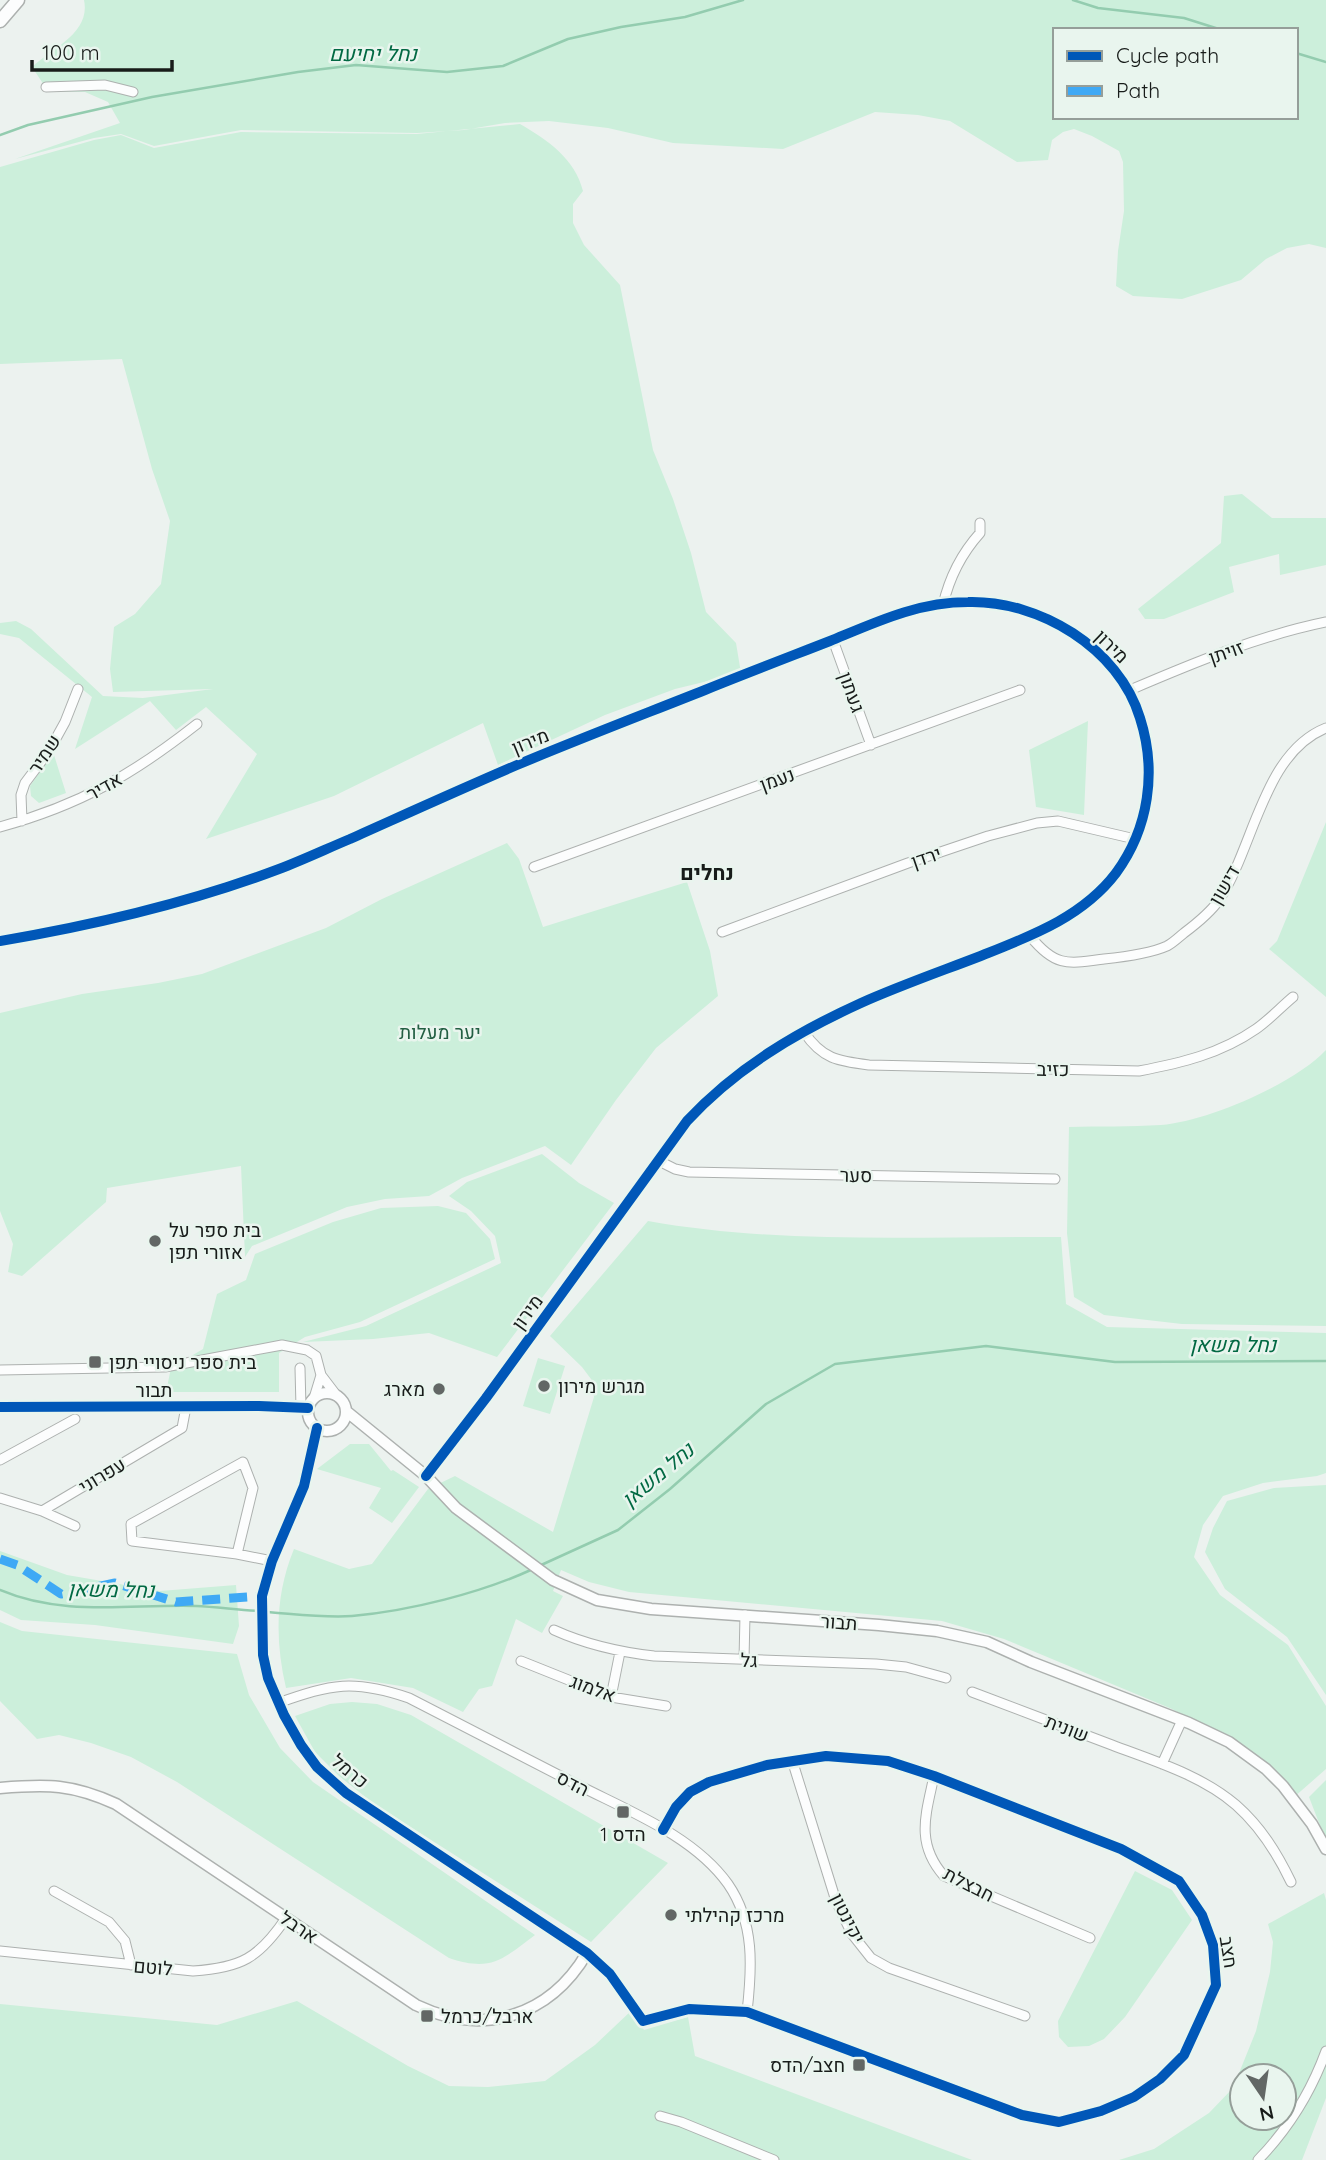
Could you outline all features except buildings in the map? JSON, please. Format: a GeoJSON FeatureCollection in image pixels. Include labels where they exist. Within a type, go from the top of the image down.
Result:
{"type":"FeatureCollection","features":[{"type":"Feature","properties":{"kind":"main road"},"geometry":{"type":"LineString","coordinates":[[0,20],[18,0]]}},
{"type":"Feature","properties":{"kind":"street"},"geometry":{"type":"LineString","coordinates":[[46,87],[105,85],[133,92]]}},
{"type":"Feature","properties":{"kind":"street"},"geometry":{"type":"LineString","coordinates":[[943,605],[948,584],[980,533],[980,523]]}},
{"type":"Feature","properties":{"kind":"street","name":"מירון"},"geometry":{"type":"LineString","coordinates":[[0,941],[61,931],[156,909],[279,869],[523,763],[900,612],[968,601],[1007,606],[1039,614],[1088,645],[1130,690],[1144,729],[1149,762],[1148,795],[1135,839],[1116,873],[1074,912],[1030,936],[861,1003],[746,1066],[712,1094],[687,1121],[486,1398],[426,1476]]}},
{"type":"Feature","properties":{"kind":"street","name":"זויתן"},"geometry":{"type":"LineString","coordinates":[[1130,690],[1261,639],[1326,622]]}},
{"type":"Feature","properties":{"kind":"street","name":"געתון"},"geometry":{"type":"LineString","coordinates":[[833,640],[871,745]]}},
{"type":"Feature","properties":{"kind":"street","name":"שמיר"},"geometry":{"type":"LineString","coordinates":[[22,821],[21,795],[25,783],[65,722],[78,690]]}},
{"type":"Feature","properties":{"kind":"street","name":"נעמן"},"geometry":{"type":"LineString","coordinates":[[534,867],[1020,691]]}},
{"type":"Feature","properties":{"kind":"street","name":"אדיר"},"geometry":{"type":"LineString","coordinates":[[0,827],[83,799],[161,752],[197,724]]}},
{"type":"Feature","properties":{"kind":"street","name":"דישון"},"geometry":{"type":"LineString","coordinates":[[1030,936],[1043,952],[1054,960],[1070,964],[1125,956],[1167,946],[1195,925],[1218,901],[1283,762],[1313,733],[1326,728]]}},
{"type":"Feature","properties":{"kind":"street","name":"ירדן"},"geometry":{"type":"LineString","coordinates":[[722,932],[908,863],[1037,823],[1058,821],[1135,839]]}},
{"type":"Feature","properties":{"kind":"street","name":"כזיב"},"geometry":{"type":"LineString","coordinates":[[804,1032],[813,1046],[841,1062],[1139,1071],[1219,1051],[1258,1028],[1293,996]]}},
{"type":"Feature","properties":{"kind":"street","name":"סער"},"geometry":{"type":"LineString","coordinates":[[659,1161],[689,1172],[1055,1179]]}},
{"type":"Feature","properties":{"kind":"street"},"geometry":{"type":"LineString","coordinates":[[0,1370],[165,1367],[282,1345],[307,1350],[316,1356],[321,1375],[342,1400],[346,1411],[339,1426],[328,1431],[317,1428],[310,1420],[304,1408],[300,1368]]}},
{"type":"Feature","properties":{"kind":"street"},"geometry":{"type":"LineString","coordinates":[[314,1398],[321,1375]]}},
{"type":"Feature","properties":{"kind":"street"},"geometry":{"type":"LineString","coordinates":[[304,1408],[314,1398],[325,1393],[337,1395]]}},
{"type":"Feature","properties":{"kind":"street","name":"תבור"},"geometry":{"type":"LineString","coordinates":[[0,1407],[304,1408]]}},
{"type":"Feature","properties":{"kind":"street","name":"עפרוני"},"geometry":{"type":"LineString","coordinates":[[42,1511],[183,1428],[186,1407]]}},
{"type":"Feature","properties":{"kind":"street","name":"תבור"},"geometry":{"type":"LineString","coordinates":[[346,1411],[426,1476],[456,1508],[552,1580],[597,1600],[651,1609],[937,1631],[987,1642],[1042,1667],[1182,1720],[1229,1742],[1266,1769],[1298,1804],[1326,1849]]}},
{"type":"Feature","properties":{"kind":"street"},"geometry":{"type":"LineString","coordinates":[[0,1460],[75,1419]]}},
{"type":"Feature","properties":{"kind":"street","name":"כרמל"},"geometry":{"type":"LineString","coordinates":[[317,1428],[304,1486],[272,1562],[262,1597],[263,1655],[268,1678],[301,1745],[317,1767],[346,1793],[587,1953],[610,1974],[643,2021]]}},
{"type":"Feature","properties":{"kind":"street"},"geometry":{"type":"LineString","coordinates":[[237,1553],[253,1488],[243,1462],[131,1524],[132,1541],[237,1553],[272,1562]]}},
{"type":"Feature","properties":{"kind":"street"},"geometry":{"type":"LineString","coordinates":[[0,1498],[42,1511],[75,1526]]}},
{"type":"Feature","properties":{"kind":"street"},"geometry":{"type":"LineString","coordinates":[[744,1660],[745,1615]]}},
{"type":"Feature","properties":{"kind":"street","name":"גל"},"geometry":{"type":"LineString","coordinates":[[554,1630],[577,1641],[620,1652],[654,1656],[905,1667],[946,1678]]}},
{"type":"Feature","properties":{"kind":"street"},"geometry":{"type":"LineString","coordinates":[[611,1696],[620,1652]]}},
{"type":"Feature","properties":{"kind":"street","name":"אלמוג"},"geometry":{"type":"LineString","coordinates":[[522,1661],[611,1696],[666,1706]]}},
{"type":"Feature","properties":{"kind":"street","name":"הדס"},"geometry":{"type":"LineString","coordinates":[[278,1703],[322,1688],[351,1685],[381,1688],[409,1698],[663,1830],[707,1860],[729,1885],[742,1911],[751,1943],[747,2012]]}},
{"type":"Feature","properties":{"kind":"street","name":"שונית"},"geometry":{"type":"LineString","coordinates":[[972,1692],[1162,1764],[1209,1786],[1235,1804],[1264,1835],[1291,1882]]}},
{"type":"Feature","properties":{"kind":"street"},"geometry":{"type":"LineString","coordinates":[[1162,1764],[1182,1720]]}},
{"type":"Feature","properties":{"kind":"street","name":"חצב"},"geometry":{"type":"LineString","coordinates":[[643,2021],[689,2009],[747,2012],[1022,2115],[1059,2122],[1101,2111],[1134,2097],[1160,2079],[1184,2055],[1216,1985],[1213,1945],[1202,1914],[1179,1881],[1121,1849],[934,1776],[888,1761],[826,1756],[792,1760],[709,1782],[683,1800],[663,1830]]}},
{"type":"Feature","properties":{"kind":"street","name":"יקינטון"},"geometry":{"type":"LineString","coordinates":[[792,1760],[836,1900],[852,1934],[871,1958],[889,1968],[1024,2015]]}},
{"type":"Feature","properties":{"kind":"street","name":"חבצלת"},"geometry":{"type":"LineString","coordinates":[[934,1776],[925,1819],[925,1844],[933,1863],[944,1876],[1090,1938]]}},
{"type":"Feature","properties":{"kind":"street","name":"ארבל"},"geometry":{"type":"LineString","coordinates":[[0,1787],[66,1786],[116,1804],[416,2005],[436,2014],[462,2020],[520,2013],[541,2004],[559,1991],[574,1975],[587,1953]]}},
{"type":"Feature","properties":{"kind":"street"},"geometry":{"type":"LineString","coordinates":[[54,1891],[109,1922],[125,1941],[131,1965]]}},
{"type":"Feature","properties":{"kind":"street","name":"לוטם"},"geometry":{"type":"LineString","coordinates":[[0,1951],[193,1971],[218,1969],[243,1962],[269,1943],[286,1918]]}},
{"type":"Feature","properties":{"kind":"street"},"geometry":{"type":"LineString","coordinates":[[1258,2160],[1298,2110],[1326,2051]]}},
{"type":"Feature","properties":{"kind":"street"},"geometry":{"type":"LineString","coordinates":[[660,2116],[774,2160]]}},
{"type":"Feature","properties":{"kind":"green space"},"geometry":{"type":"Polygon","coordinates":[[[84,0],[1326,0],[1326,248],[1309,244],[1287,248],[1266,259],[1241,280],[1182,299],[1133,296],[1116,286],[1124,211],[1123,162],[1119,151],[1074,129],[1063,132],[1052,140],[1048,160],[1017,162],[950,121],[918,115],[875,112],[783,149],[673,143],[608,128],[549,121],[417,133],[241,130],[154,146],[121,134],[94,138],[15,159],[120,123],[108,102],[85,92],[48,91],[32,67],[68,39],[82,22],[84,0]]]}},
{"type":"Feature","properties":{"kind":"green space"},"geometry":{"type":"Polygon","coordinates":[[[520,124],[559,152],[574,169],[579,180],[583,191],[573,204],[573,223],[584,245],[620,285],[653,450],[691,553],[706,612],[736,643],[741,673],[675,689],[605,715],[498,765],[483,723],[334,796],[206,839],[257,754],[206,707],[176,730],[150,701],[75,749],[92,697],[19,638],[0,634],[0,623],[16,621],[31,629],[103,696],[143,698],[213,689],[113,692],[110,669],[114,627],[135,614],[161,584],[170,521],[152,469],[122,359],[0,364],[0,167],[121,135],[154,148],[241,132],[417,134],[520,124]]]}},
{"type":"Feature","properties":{"kind":"green space"},"geometry":{"type":"Polygon","coordinates":[[[1242,494],[1272,518],[1326,518],[1326,565],[1280,575],[1279,554],[1229,567],[1234,592],[1164,619],[1145,619],[1138,609],[1221,543],[1224,496],[1242,494]]]}},
{"type":"Feature","properties":{"kind":"green space"},"geometry":{"type":"Polygon","coordinates":[[[1088,721],[1084,815],[1036,807],[1029,750],[1088,721]]]}},
{"type":"Feature","properties":{"kind":"green space"},"geometry":{"type":"Polygon","coordinates":[[[54,755],[66,793],[39,803],[31,796],[30,786],[54,755]]]}},
{"type":"Feature","properties":{"kind":"green space"},"geometry":{"type":"Polygon","coordinates":[[[1326,822],[1326,997],[1269,949],[1277,941],[1326,822]]]}},
{"type":"Feature","properties":{"kind":"green space","name":"יער מעלות"},"geometry":{"type":"Polygon","coordinates":[[[507,843],[519,859],[543,927],[687,882],[710,951],[718,996],[656,1048],[571,1165],[545,1146],[462,1178],[429,1196],[385,1199],[347,1207],[252,1246],[245,1257],[241,1166],[107,1188],[106,1202],[22,1276],[8,1272],[13,1244],[0,1211],[0,1013],[82,994],[202,974],[326,928],[382,899],[507,843]]]}},
{"type":"Feature","properties":{"kind":"green space"},"geometry":{"type":"Polygon","coordinates":[[[1326,1050],[1326,1326],[1182,1324],[1104,1315],[1074,1297],[1067,1233],[1069,1127],[1161,1125],[1202,1116],[1272,1088],[1312,1063],[1326,1050]]]}},
{"type":"Feature","properties":{"kind":"green space"},"geometry":{"type":"Polygon","coordinates":[[[542,1154],[579,1183],[614,1203],[497,1357],[429,1333],[303,1342],[366,1326],[501,1263],[495,1236],[471,1211],[449,1196],[467,1182],[542,1154]]]}},
{"type":"Feature","properties":{"kind":"green space"},"geometry":{"type":"Polygon","coordinates":[[[438,1206],[466,1213],[490,1239],[495,1259],[360,1322],[305,1337],[279,1353],[279,1392],[166,1392],[171,1368],[203,1349],[217,1294],[246,1280],[255,1254],[333,1222],[381,1208],[438,1206]]]}},
{"type":"Feature","properties":{"kind":"green space"},"geometry":{"type":"Polygon","coordinates":[[[648,1221],[698,1229],[802,1236],[1061,1237],[1066,1304],[1107,1327],[1326,1333],[1326,1473],[1263,1483],[1223,1496],[1203,1525],[1194,1557],[1220,1595],[1288,1645],[1326,1706],[1326,1769],[1293,1798],[1223,1738],[1172,1709],[1004,1639],[942,1621],[629,1592],[589,1582],[561,1570],[553,1591],[563,1596],[542,1633],[516,1619],[492,1686],[479,1689],[463,1712],[413,1688],[351,1678],[286,1688],[280,1653],[279,1618],[283,1584],[294,1549],[349,1569],[372,1564],[428,1489],[455,1476],[553,1532],[594,1397],[591,1379],[550,1336],[648,1221]]]}},
{"type":"Feature","properties":{"kind":"green space","name":"מגרש מירון"},"geometry":{"type":"Polygon","coordinates":[[[538,1358],[565,1366],[550,1414],[523,1406],[538,1358]]]}},
{"type":"Feature","properties":{"kind":"green space"},"geometry":{"type":"Polygon","coordinates":[[[350,1444],[369,1444],[391,1471],[419,1487],[392,1523],[369,1508],[381,1488],[317,1469],[350,1444]]]}},
{"type":"Feature","properties":{"kind":"green space"},"geometry":{"type":"Polygon","coordinates":[[[1326,1485],[1326,1695],[1287,1637],[1225,1589],[1205,1552],[1213,1528],[1227,1501],[1274,1488],[1326,1485]]]}},
{"type":"Feature","properties":{"kind":"green space"},"geometry":{"type":"Polygon","coordinates":[[[0,1551],[67,1575],[160,1591],[236,1585],[239,1626],[233,1644],[95,1625],[21,1620],[0,1610],[0,1551]]]}},
{"type":"Feature","properties":{"kind":"green space"},"geometry":{"type":"Polygon","coordinates":[[[0,1622],[22,1631],[237,1654],[249,1695],[280,1748],[313,1782],[535,1935],[495,1961],[476,1964],[449,1958],[177,1782],[131,1757],[59,1735],[37,1739],[0,1701],[0,1622]]]}},
{"type":"Feature","properties":{"kind":"green space"},"geometry":{"type":"Polygon","coordinates":[[[330,1704],[377,1704],[411,1715],[668,1863],[591,1942],[373,1803],[339,1776],[315,1752],[295,1716],[330,1704]]]}},
{"type":"Feature","properties":{"kind":"green space"},"geometry":{"type":"Polygon","coordinates":[[[1326,1780],[1326,1841],[1309,1797],[1326,1780]]]}},
{"type":"Feature","properties":{"kind":"green space"},"geometry":{"type":"Polygon","coordinates":[[[1135,1871],[1172,1890],[1192,1920],[1125,2017],[1104,2039],[1089,2046],[1068,2047],[1059,2037],[1058,2021],[1135,1871]]]}},
{"type":"Feature","properties":{"kind":"green space"},"geometry":{"type":"Polygon","coordinates":[[[1324,1893],[1326,2098],[1302,2160],[1119,2160],[1154,2149],[1209,2113],[1228,2093],[1228,2132],[1298,2132],[1298,2062],[1243,2062],[1256,2031],[1270,1972],[1273,1942],[1268,1924],[1324,1893]]]}},
{"type":"Feature","properties":{"kind":"green space"},"geometry":{"type":"Polygon","coordinates":[[[297,2001],[408,2066],[449,2086],[488,2087],[545,2081],[595,2045],[632,2010],[644,2030],[688,2017],[695,2056],[972,2160],[0,2160],[0,2004],[217,2025],[297,2001]]]}},
{"type":"Feature","properties":{"kind":"waterway","name":"נחל יחיעם"},"geometry":{"type":"LineString","coordinates":[[0,135],[28,125],[152,97],[298,72],[356,65],[447,72],[503,66],[568,39],[685,17],[743,0]]}},
{"type":"Feature","properties":{"kind":"waterway","name":"נחל יחיעם"},"geometry":{"type":"LineString","coordinates":[[1073,0],[1098,8],[1184,18],[1216,28]]}},
{"type":"Feature","properties":{"kind":"waterway","name":"נחל יחיעם"},"geometry":{"type":"LineString","coordinates":[[1298,54],[1326,62]]}},
{"type":"Feature","properties":{"kind":"waterway","name":"נחל משאן"},"geometry":{"type":"LineString","coordinates":[[539,1566],[618,1530],[670,1489],[766,1404],[835,1364],[986,1346],[1115,1362],[1326,1361]]}},
{"type":"Feature","properties":{"kind":"waterway","name":"נחל משאן"},"geometry":{"type":"LineString","coordinates":[[266,1612],[320,1616],[374,1614],[444,1600],[533,1569]]}},
{"type":"Feature","properties":{"kind":"waterway","name":"נחל משאן"},"geometry":{"type":"LineString","coordinates":[[0,1590],[48,1604],[72,1606],[196,1606],[260,1611]]}},
{"type":"Feature","properties":{"kind":"marked path"},"geometry":{"type":"LineString","coordinates":[[0,1559],[17,1565],[61,1594],[115,1583],[176,1602],[262,1596]]}},
{"type":"Feature","properties":{"kind":"cycle path"},"geometry":{"type":"LineString","coordinates":[[0,941],[141,912],[279,869],[540,755],[914,609],[968,602],[1022,609],[1073,633],[1095,650],[1114,670],[1129,693],[1140,718],[1149,778],[1143,818],[1127,856],[1116,873],[1087,902],[1053,924],[1016,942],[837,1014],[768,1053],[726,1084],[687,1121],[486,1398],[426,1476]]}},
{"type":"Feature","properties":{"kind":"cycle path"},"geometry":{"type":"LineString","coordinates":[[0,1407],[308,1408]]}},
{"type":"Feature","properties":{"kind":"cycle path"},"geometry":{"type":"LineString","coordinates":[[317,1428],[304,1486],[272,1561],[262,1596],[263,1655],[268,1678],[284,1715],[317,1767],[346,1793],[587,1953],[610,1974],[643,2021],[689,2009],[747,2012],[1022,2115],[1059,2122],[1101,2111],[1134,2097],[1160,2079],[1184,2055],[1216,1985],[1213,1945],[1202,1915],[1179,1881],[1121,1849],[934,1776],[888,1761],[826,1756],[767,1765],[709,1782],[690,1792],[676,1807],[663,1830]]}},
{"type":"Feature","properties":{"kind":"place","name":"בית ספר על אזורי תפן"},"geometry":{"type":"Point","coordinates":[155,1241]}},
{"type":"Feature","properties":{"kind":"place","name":"בית ספר ניסויי תפן"},"geometry":{"type":"Point","coordinates":[95,1362]}},
{"type":"Feature","properties":{"kind":"place","name":"מגרש מירון"},"geometry":{"type":"Point","coordinates":[544,1386]}},
{"type":"Feature","properties":{"kind":"place","name":"מארג"},"geometry":{"type":"Point","coordinates":[439,1389]}},
{"type":"Feature","properties":{"kind":"place","name":"הדס 1"},"geometry":{"type":"Point","coordinates":[623,1812]}},
{"type":"Feature","properties":{"kind":"place","name":"מרכז קהילתי"},"geometry":{"type":"Point","coordinates":[671,1915]}},
{"type":"Feature","properties":{"kind":"place","name":"ארבל/כרמל"},"geometry":{"type":"Point","coordinates":[427,2016]}},
{"type":"Feature","properties":{"kind":"place","name":"חצב/הדס"},"geometry":{"type":"Point","coordinates":[859,2065]}},
{"type":"Feature","properties":{"kind":"district","name":"נחלים"},"geometry":{"type":"Point","coordinates":[707,873]}}]}
